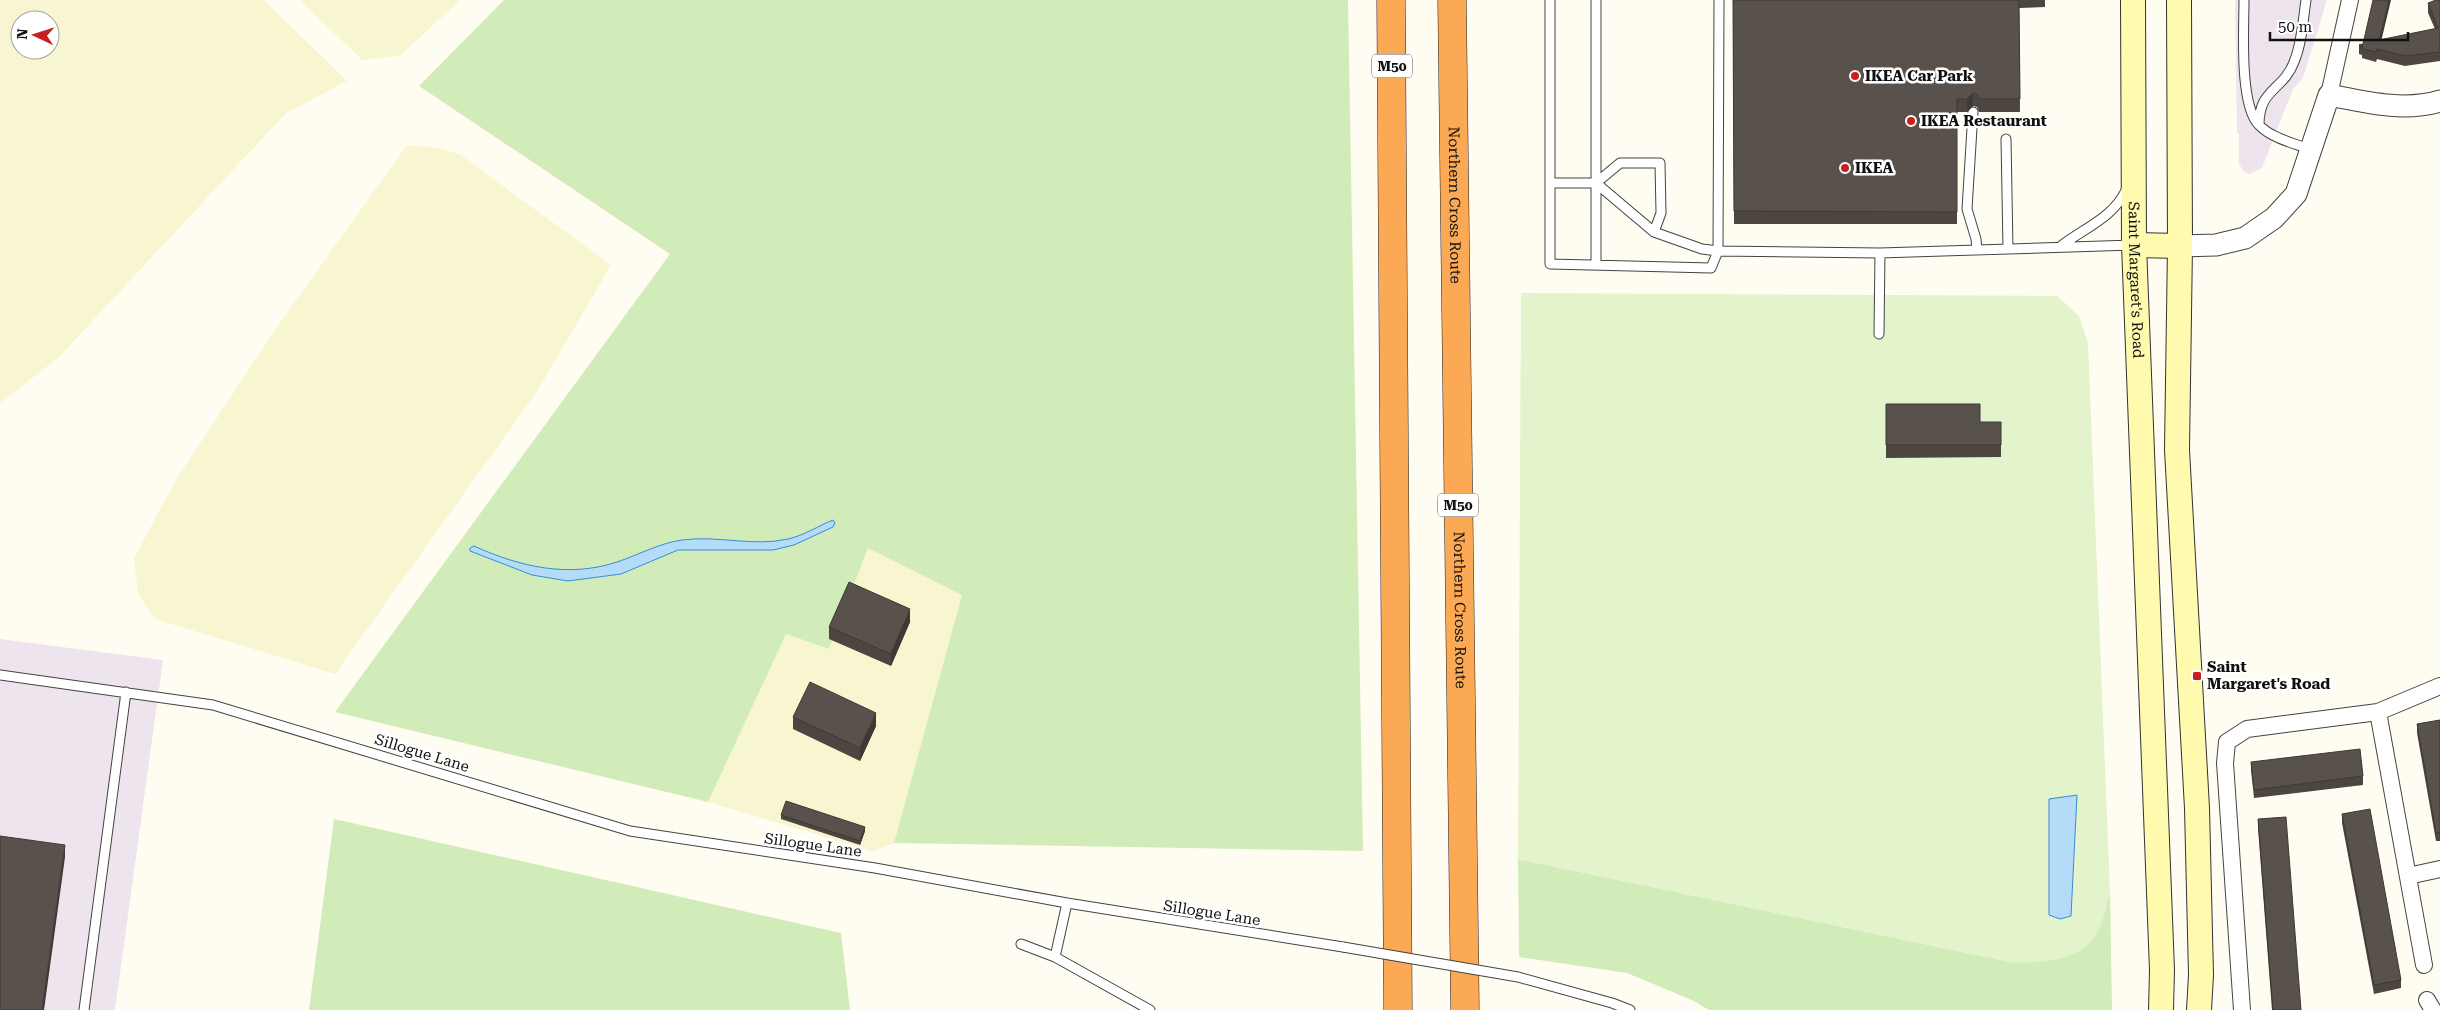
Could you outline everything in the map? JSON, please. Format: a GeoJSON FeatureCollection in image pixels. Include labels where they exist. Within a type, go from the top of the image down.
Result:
{"type":"FeatureCollection","features":[{"type":"Feature","properties":{"kind":"highway"},"geometry":{"type":"LineString","coordinates":[[1385,0],[1392,131]]}},
{"type":"Feature","properties":{"kind":"highway","name":"M50"},"geometry":{"type":"LineString","coordinates":[[1392,0],[1398,1010]]}},
{"type":"Feature","properties":{"kind":"highway","name":"Northern Cross Route"},"geometry":{"type":"LineString","coordinates":[[1452,0],[1465,1010]]}},
{"type":"Feature","properties":{"kind":"main road","name":"Saint Margaret's Road"},"geometry":{"type":"LineString","coordinates":[[2133,0],[2134,245],[2161,999]]}},
{"type":"Feature","properties":{"kind":"main road"},"geometry":{"type":"LineString","coordinates":[[2161,999],[2200,999],[2197,808],[2177,450],[2180,246],[2179,0]]}},
{"type":"Feature","properties":{"kind":"main road"},"geometry":{"type":"LineString","coordinates":[[2134,245],[2180,246]]}},
{"type":"Feature","properties":{"kind":"street"},"geometry":{"type":"LineString","coordinates":[[2180,246],[2216,245],[2245,238],[2274,218],[2296,194],[2329,95],[2350,0]]}},
{"type":"Feature","properties":{"kind":"street"},"geometry":{"type":"LineString","coordinates":[[2329,95],[2368,103],[2408,107],[2440,101]]}},
{"type":"Feature","properties":{"kind":"street"},"geometry":{"type":"LineString","coordinates":[[2242,1010],[2225,763],[2227,742],[2247,729],[2365,716],[2440,686]]}},
{"type":"Feature","properties":{"kind":"street"},"geometry":{"type":"LineString","coordinates":[[2378,712],[2424,965]]}},
{"type":"Feature","properties":{"kind":"street"},"geometry":{"type":"LineString","coordinates":[[2408,876],[2440,868]]}},
{"type":"Feature","properties":{"kind":"lane"},"geometry":{"type":"LineString","coordinates":[[1550,0],[1550,264],[1711,268],[1718,251],[1719,0]]}},
{"type":"Feature","properties":{"kind":"lane"},"geometry":{"type":"LineString","coordinates":[[1596,0],[1596,265]]}},
{"type":"Feature","properties":{"kind":"lane"},"geometry":{"type":"LineString","coordinates":[[2244,0],[2245,83],[2253,117],[2269,133],[2311,150]]}},
{"type":"Feature","properties":{"kind":"lane"},"geometry":{"type":"LineString","coordinates":[[2259,125],[2261,105],[2288,74],[2294,62],[2306,0]]}},
{"type":"Feature","properties":{"kind":"lane"},"geometry":{"type":"LineString","coordinates":[[1973,112],[1967,209],[1976,239],[1977,250]]}},
{"type":"Feature","properties":{"kind":"lane"},"geometry":{"type":"LineString","coordinates":[[2006,139],[2008,249]]}},
{"type":"Feature","properties":{"kind":"lane"},"geometry":{"type":"LineString","coordinates":[[1596,184],[1620,163],[1660,163],[1661,214],[1654,232]]}},
{"type":"Feature","properties":{"kind":"lane"},"geometry":{"type":"LineString","coordinates":[[2061,246],[2078,232],[2105,218],[2124,195],[2134,171]]}},
{"type":"Feature","properties":{"kind":"lane"},"geometry":{"type":"LineString","coordinates":[[1550,183],[1596,184],[1654,232],[1702,249],[1718,251],[1880,253],[2134,245]]}},
{"type":"Feature","properties":{"kind":"lane"},"geometry":{"type":"LineString","coordinates":[[1879,334],[1880,253]]}},
{"type":"Feature","properties":{"kind":"lane","name":"Sillogue Lane"},"geometry":{"type":"LineString","coordinates":[[0,675],[213,705],[630,831],[881,869],[1067,903],[1518,977],[1612,1002],[1630,1010]]}},
{"type":"Feature","properties":{"kind":"lane"},"geometry":{"type":"LineString","coordinates":[[84,1010],[126,692]]}},
{"type":"Feature","properties":{"kind":"lane"},"geometry":{"type":"LineString","coordinates":[[1056,957],[1067,903]]}},
{"type":"Feature","properties":{"kind":"lane"},"geometry":{"type":"LineString","coordinates":[[1021,944],[1056,957],[1150,1010]]}},
{"type":"Feature","properties":{"kind":"shaded area"},"geometry":{"type":"Polygon","coordinates":[[[2235,0],[2327,0],[2303,78],[2293,89],[2262,168],[2250,174],[2244,172],[2239,164],[2235,0]]]}},
{"type":"Feature","properties":{"kind":"shaded area"},"geometry":{"type":"Polygon","coordinates":[[[0,639],[163,660],[115,1010],[0,1010],[0,639]]]}},
{"type":"Feature","properties":{"kind":"green space"},"geometry":{"type":"Polygon","coordinates":[[[0,0],[264,0],[347,81],[286,113],[58,358],[0,403],[0,0]]]}},
{"type":"Feature","properties":{"kind":"green space"},"geometry":{"type":"Polygon","coordinates":[[[300,0],[460,0],[400,56],[362,60],[300,0]]]}},
{"type":"Feature","properties":{"kind":"green space"},"geometry":{"type":"Polygon","coordinates":[[[504,0],[1348,0],[1363,851],[894,843],[962,595],[868,548],[829,649],[786,634],[708,802],[335,712],[670,254],[419,86],[504,0]]]}},
{"type":"Feature","properties":{"kind":"green space"},"geometry":{"type":"Polygon","coordinates":[[[407,145],[440,148],[461,155],[611,265],[538,390],[335,674],[155,619],[138,594],[134,558],[177,478],[277,327],[407,145]]]}},
{"type":"Feature","properties":{"kind":"green space"},"geometry":{"type":"Polygon","coordinates":[[[1521,293],[2057,296],[2079,316],[2088,343],[2110,892],[2100,927],[2093,939],[2084,948],[2064,958],[2041,962],[2015,963],[1518,859],[1521,293]]]}},
{"type":"Feature","properties":{"kind":"green space"},"geometry":{"type":"Polygon","coordinates":[[[867,547],[962,595],[894,843],[872,851],[708,802],[786,633],[829,649],[867,547]]]}},
{"type":"Feature","properties":{"kind":"green space"},"geometry":{"type":"Polygon","coordinates":[[[334,819],[841,933],[850,1010],[309,1010],[334,819]]]}},
{"type":"Feature","properties":{"kind":"green space"},"geometry":{"type":"Polygon","coordinates":[[[1518,859],[2015,963],[2100,927],[2110,892],[2112,1010],[1709,1010],[1694,1001],[1627,973],[1519,957],[1518,859]]]}},
{"type":"Feature","properties":{"kind":"water"},"geometry":{"type":"Polygon","coordinates":[[[833,520],[835,523],[833,527],[794,545],[773,550],[678,550],[621,574],[568,581],[532,575],[470,551],[470,548],[474,546],[527,565],[563,570],[581,569],[617,562],[657,546],[682,540],[708,539],[762,542],[788,539],[833,520]]]}},
{"type":"Feature","properties":{"kind":"water"},"geometry":{"type":"Polygon","coordinates":[[[2077,795],[2071,916],[2060,919],[2049,915],[2049,799],[2077,795]]]}},
{"type":"Feature","properties":{"kind":"building","name":"IKEA Car Park"},"geometry":{"type":"Polygon","coordinates":[[[1733,0],[2019,0],[2020,99],[1979,99],[1973,93],[1967,99],[1957,99],[1957,212],[1734,211],[1733,0]]]}},
{"type":"Feature","properties":{"kind":"building"},"geometry":{"type":"Polygon","coordinates":[[[2373,0],[2389,0],[2379,40],[2438,28],[2428,3],[2440,0],[2440,52],[2405,56],[2377,49],[2376,52],[2362,49],[2363,46],[2359,45],[2363,44],[2373,0]]]}},
{"type":"Feature","properties":{"kind":"building"},"geometry":{"type":"Polygon","coordinates":[[[1886,404],[1980,404],[1980,422],[2001,422],[2001,445],[1886,445],[1886,404]]]}},
{"type":"Feature","properties":{"kind":"building"},"geometry":{"type":"Polygon","coordinates":[[[849,582],[910,609],[891,654],[829,627],[849,582]]]}},
{"type":"Feature","properties":{"kind":"building"},"geometry":{"type":"Polygon","coordinates":[[[810,682],[876,713],[860,748],[793,717],[810,682]]]}},
{"type":"Feature","properties":{"kind":"building"},"geometry":{"type":"Polygon","coordinates":[[[2440,720],[2440,832],[2436,833],[2417,724],[2440,720]]]}},
{"type":"Feature","properties":{"kind":"building"},"geometry":{"type":"Polygon","coordinates":[[[2360,749],[2363,776],[2254,790],[2251,762],[2360,749]]]}},
{"type":"Feature","properties":{"kind":"building"},"geometry":{"type":"Polygon","coordinates":[[[786,801],[865,827],[860,841],[781,815],[786,801]]]}},
{"type":"Feature","properties":{"kind":"building"},"geometry":{"type":"Polygon","coordinates":[[[2370,809],[2401,980],[2374,985],[2342,814],[2370,809]]]}},
{"type":"Feature","properties":{"kind":"building"},"geometry":{"type":"Polygon","coordinates":[[[2286,817],[2301,1010],[2273,1010],[2258,819],[2286,817]]]}},
{"type":"Feature","properties":{"kind":"building"},"geometry":{"type":"Polygon","coordinates":[[[0,836],[65,845],[42,1010],[0,1010],[0,836]]]}},
{"type":"Feature","properties":{"kind":"place","name":"IKEA Car Park"},"geometry":{"type":"Point","coordinates":[1855,76]}},
{"type":"Feature","properties":{"kind":"place","name":"IKEA Restaurant"},"geometry":{"type":"Point","coordinates":[1911,121]}},
{"type":"Feature","properties":{"kind":"place","name":"IKEA"},"geometry":{"type":"Point","coordinates":[1845,168]}},
{"type":"Feature","properties":{"kind":"place","name":"Saint Margaret's Road"},"geometry":{"type":"Point","coordinates":[2197,676]}}]}
